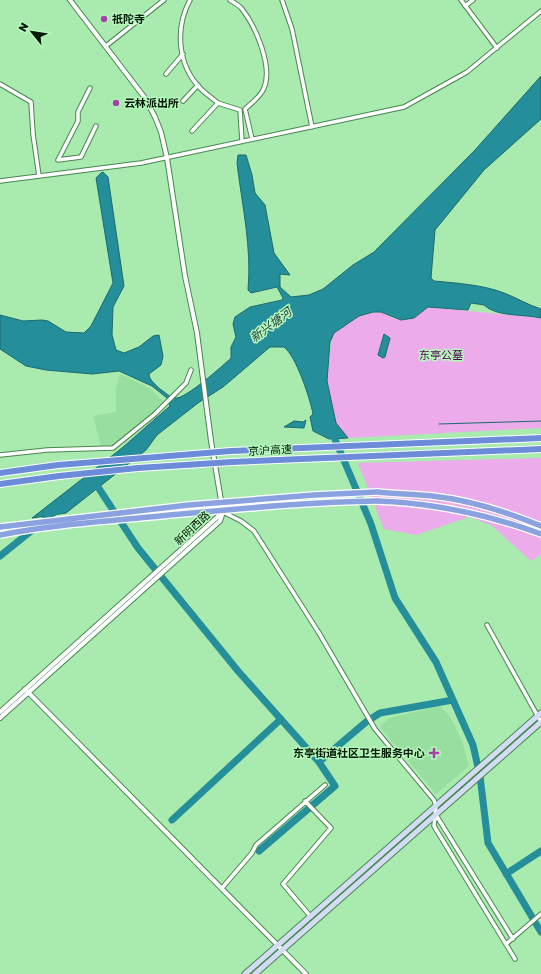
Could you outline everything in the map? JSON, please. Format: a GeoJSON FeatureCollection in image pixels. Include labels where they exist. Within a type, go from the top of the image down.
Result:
{"type":"FeatureCollection","features":[{"type":"Feature","properties":{"kind":"highway","name":"京沪高速"},"geometry":{"type":"LineString","coordinates":[[0,473],[58,465],[231,451],[541,438]]}},
{"type":"Feature","properties":{"kind":"highway","name":"京沪高速"},"geometry":{"type":"LineString","coordinates":[[0,484],[138,468],[357,456],[541,449]]}},
{"type":"Feature","properties":{"kind":"highway"},"geometry":{"type":"LineString","coordinates":[[0,527],[189,505],[314,495],[377,492],[433,496],[473,504],[512,514],[541,526]]}},
{"type":"Feature","properties":{"kind":"highway"},"geometry":{"type":"LineString","coordinates":[[0,535],[98,522],[245,508],[325,502],[377,501],[415,502],[471,512],[541,534]]}},
{"type":"Feature","properties":{"kind":"main road"},"geometry":{"type":"LineString","coordinates":[[245,974],[539,715]]}},
{"type":"Feature","properties":{"kind":"main road"},"geometry":{"type":"LineString","coordinates":[[255,974],[541,722]]}},
{"type":"Feature","properties":{"kind":"street"},"geometry":{"type":"LineString","coordinates":[[70,0],[145,98],[155,117],[167,158],[185,276],[204,375],[211,441],[223,512],[241,521],[254,531],[319,633],[375,729],[434,800],[436,806],[434,826],[516,959]]}},
{"type":"Feature","properties":{"kind":"street"},"geometry":{"type":"LineString","coordinates":[[106,46],[164,0]]}},
{"type":"Feature","properties":{"kind":"street"},"geometry":{"type":"LineString","coordinates":[[190,0],[181,23],[179,40],[189,73],[198,85],[218,103],[240,110],[242,141]]}},
{"type":"Feature","properties":{"kind":"street"},"geometry":{"type":"LineString","coordinates":[[230,0],[236,2],[242,8],[251,22],[266,63],[267,76],[264,90],[245,109],[252,139]]}},
{"type":"Feature","properties":{"kind":"street"},"geometry":{"type":"LineString","coordinates":[[282,0],[292,29],[312,127]]}},
{"type":"Feature","properties":{"kind":"street"},"geometry":{"type":"LineString","coordinates":[[461,0],[497,48]]}},
{"type":"Feature","properties":{"kind":"street"},"geometry":{"type":"LineString","coordinates":[[465,6],[473,0]]}},
{"type":"Feature","properties":{"kind":"street"},"geometry":{"type":"LineString","coordinates":[[0,181],[140,163],[404,107],[467,72],[541,11]]}},
{"type":"Feature","properties":{"kind":"street"},"geometry":{"type":"LineString","coordinates":[[166,74],[182,54]]}},
{"type":"Feature","properties":{"kind":"street"},"geometry":{"type":"LineString","coordinates":[[0,84],[31,102],[32,134],[39,176]]}},
{"type":"Feature","properties":{"kind":"street"},"geometry":{"type":"LineString","coordinates":[[183,101],[198,85]]}},
{"type":"Feature","properties":{"kind":"street"},"geometry":{"type":"LineString","coordinates":[[90,88],[78,112],[78,121],[58,160],[81,157],[96,126]]}},
{"type":"Feature","properties":{"kind":"street"},"geometry":{"type":"LineString","coordinates":[[192,131],[218,103]]}},
{"type":"Feature","properties":{"kind":"street"},"geometry":{"type":"LineString","coordinates":[[0,455],[47,450],[113,448],[155,414],[186,383],[191,370]]}},
{"type":"Feature","properties":{"kind":"street","name":"新明西路"},"geometry":{"type":"LineString","coordinates":[[0,712],[27,690],[223,512]]}},
{"type":"Feature","properties":{"kind":"street"},"geometry":{"type":"LineString","coordinates":[[487,625],[539,715],[541,722]]}},
{"type":"Feature","properties":{"kind":"street"},"geometry":{"type":"LineString","coordinates":[[27,690],[306,974]]}},
{"type":"Feature","properties":{"kind":"street","name":"新明西路"},"geometry":{"type":"LineString","coordinates":[[0,718],[27,690]]}},
{"type":"Feature","properties":{"kind":"street"},"geometry":{"type":"LineString","coordinates":[[222,888],[252,853],[256,845],[325,785]]}},
{"type":"Feature","properties":{"kind":"street"},"geometry":{"type":"LineString","coordinates":[[305,802],[331,828],[282,884],[311,917]]}},
{"type":"Feature","properties":{"kind":"street"},"geometry":{"type":"LineString","coordinates":[[436,815],[513,939]]}},
{"type":"Feature","properties":{"kind":"street"},"geometry":{"type":"LineString","coordinates":[[506,944],[541,914]]}},
{"type":"Feature","properties":{"kind":"shaded area"},"geometry":{"type":"Polygon","coordinates":[[[120,374],[151,389],[167,405],[112,450],[101,446],[93,416],[116,412],[116,388],[120,374]]]}},
{"type":"Feature","properties":{"kind":"shaded area","name":"东亭街道社区卫生服务中心"},"geometry":{"type":"Polygon","coordinates":[[[440,706],[451,718],[462,741],[469,766],[436,794],[380,727],[389,718],[440,706]]]}},
{"type":"Feature","properties":{"kind":"green space","name":"东亭公墓"},"geometry":{"type":"Polygon","coordinates":[[[428,307],[541,318],[541,428],[348,438],[336,424],[327,381],[332,337],[334,333],[359,316],[367,313],[381,312],[395,319],[414,318],[428,307]]]}},
{"type":"Feature","properties":{"kind":"green space"},"geometry":{"type":"Polygon","coordinates":[[[541,458],[541,554],[531,561],[491,525],[469,517],[416,535],[384,529],[358,463],[541,458]]]}},
{"type":"Feature","properties":{"kind":"water"},"geometry":{"type":"Polygon","coordinates":[[[541,76],[541,119],[484,170],[435,230],[431,278],[434,281],[479,286],[496,290],[541,309],[541,318],[496,312],[484,305],[471,303],[468,310],[428,307],[414,318],[401,320],[381,312],[373,312],[359,316],[334,333],[330,342],[327,381],[336,423],[348,438],[329,439],[313,431],[310,417],[313,414],[306,388],[298,368],[289,352],[284,347],[270,347],[223,387],[198,403],[157,435],[146,450],[66,513],[32,518],[122,448],[170,406],[167,398],[152,386],[119,371],[92,374],[46,370],[26,366],[0,349],[0,315],[23,321],[48,321],[66,332],[84,333],[91,326],[113,283],[96,178],[101,173],[103,172],[108,177],[124,286],[113,307],[112,335],[116,350],[124,353],[139,347],[153,336],[159,335],[163,356],[161,365],[149,374],[149,376],[160,389],[170,396],[174,398],[181,397],[196,388],[231,358],[231,347],[236,337],[233,324],[235,317],[250,307],[282,300],[283,298],[277,287],[251,293],[248,290],[248,242],[237,163],[238,155],[246,155],[252,175],[255,193],[265,205],[274,253],[290,275],[280,274],[280,287],[291,297],[309,295],[323,289],[353,265],[374,252],[475,150],[541,76]]]}},
{"type":"Feature","properties":{"kind":"water"},"geometry":{"type":"Polygon","coordinates":[[[384,334],[390,338],[385,357],[383,358],[378,355],[384,334]]]}},
{"type":"Feature","properties":{"kind":"water"},"geometry":{"type":"Polygon","coordinates":[[[306,420],[304,428],[284,427],[294,421],[303,422],[306,420]]]}},
{"type":"Feature","properties":{"kind":"waterway"},"geometry":{"type":"LineString","coordinates":[[439,424],[541,421]]}},
{"type":"Feature","properties":{"kind":"waterway"},"geometry":{"type":"LineString","coordinates":[[331,430],[371,524],[395,598],[436,662],[473,745],[480,776],[488,843],[541,932]]}},
{"type":"Feature","properties":{"kind":"waterway"},"geometry":{"type":"LineString","coordinates":[[94,481],[138,548],[238,671],[319,762],[366,722],[380,713],[453,700]]}},
{"type":"Feature","properties":{"kind":"waterway","name":"新兴塘河"},"geometry":{"type":"LineString","coordinates":[[0,556],[56,511]]}},
{"type":"Feature","properties":{"kind":"waterway"},"geometry":{"type":"LineString","coordinates":[[172,820],[281,719]]}},
{"type":"Feature","properties":{"kind":"waterway"},"geometry":{"type":"LineString","coordinates":[[259,851],[335,786],[319,762]]}},
{"type":"Feature","properties":{"kind":"waterway"},"geometry":{"type":"LineString","coordinates":[[506,874],[541,851]]}},
{"type":"Feature","properties":{"kind":"place","name":"祇陀寺"},"geometry":{"type":"Point","coordinates":[104,19]}},
{"type":"Feature","properties":{"kind":"place","name":"云林派出所"},"geometry":{"type":"Point","coordinates":[116,103]}},
{"type":"Feature","properties":{"kind":"place","name":"东亭街道社区卫生服务中心"},"geometry":{"type":"Point","coordinates":[434,753]}}]}
